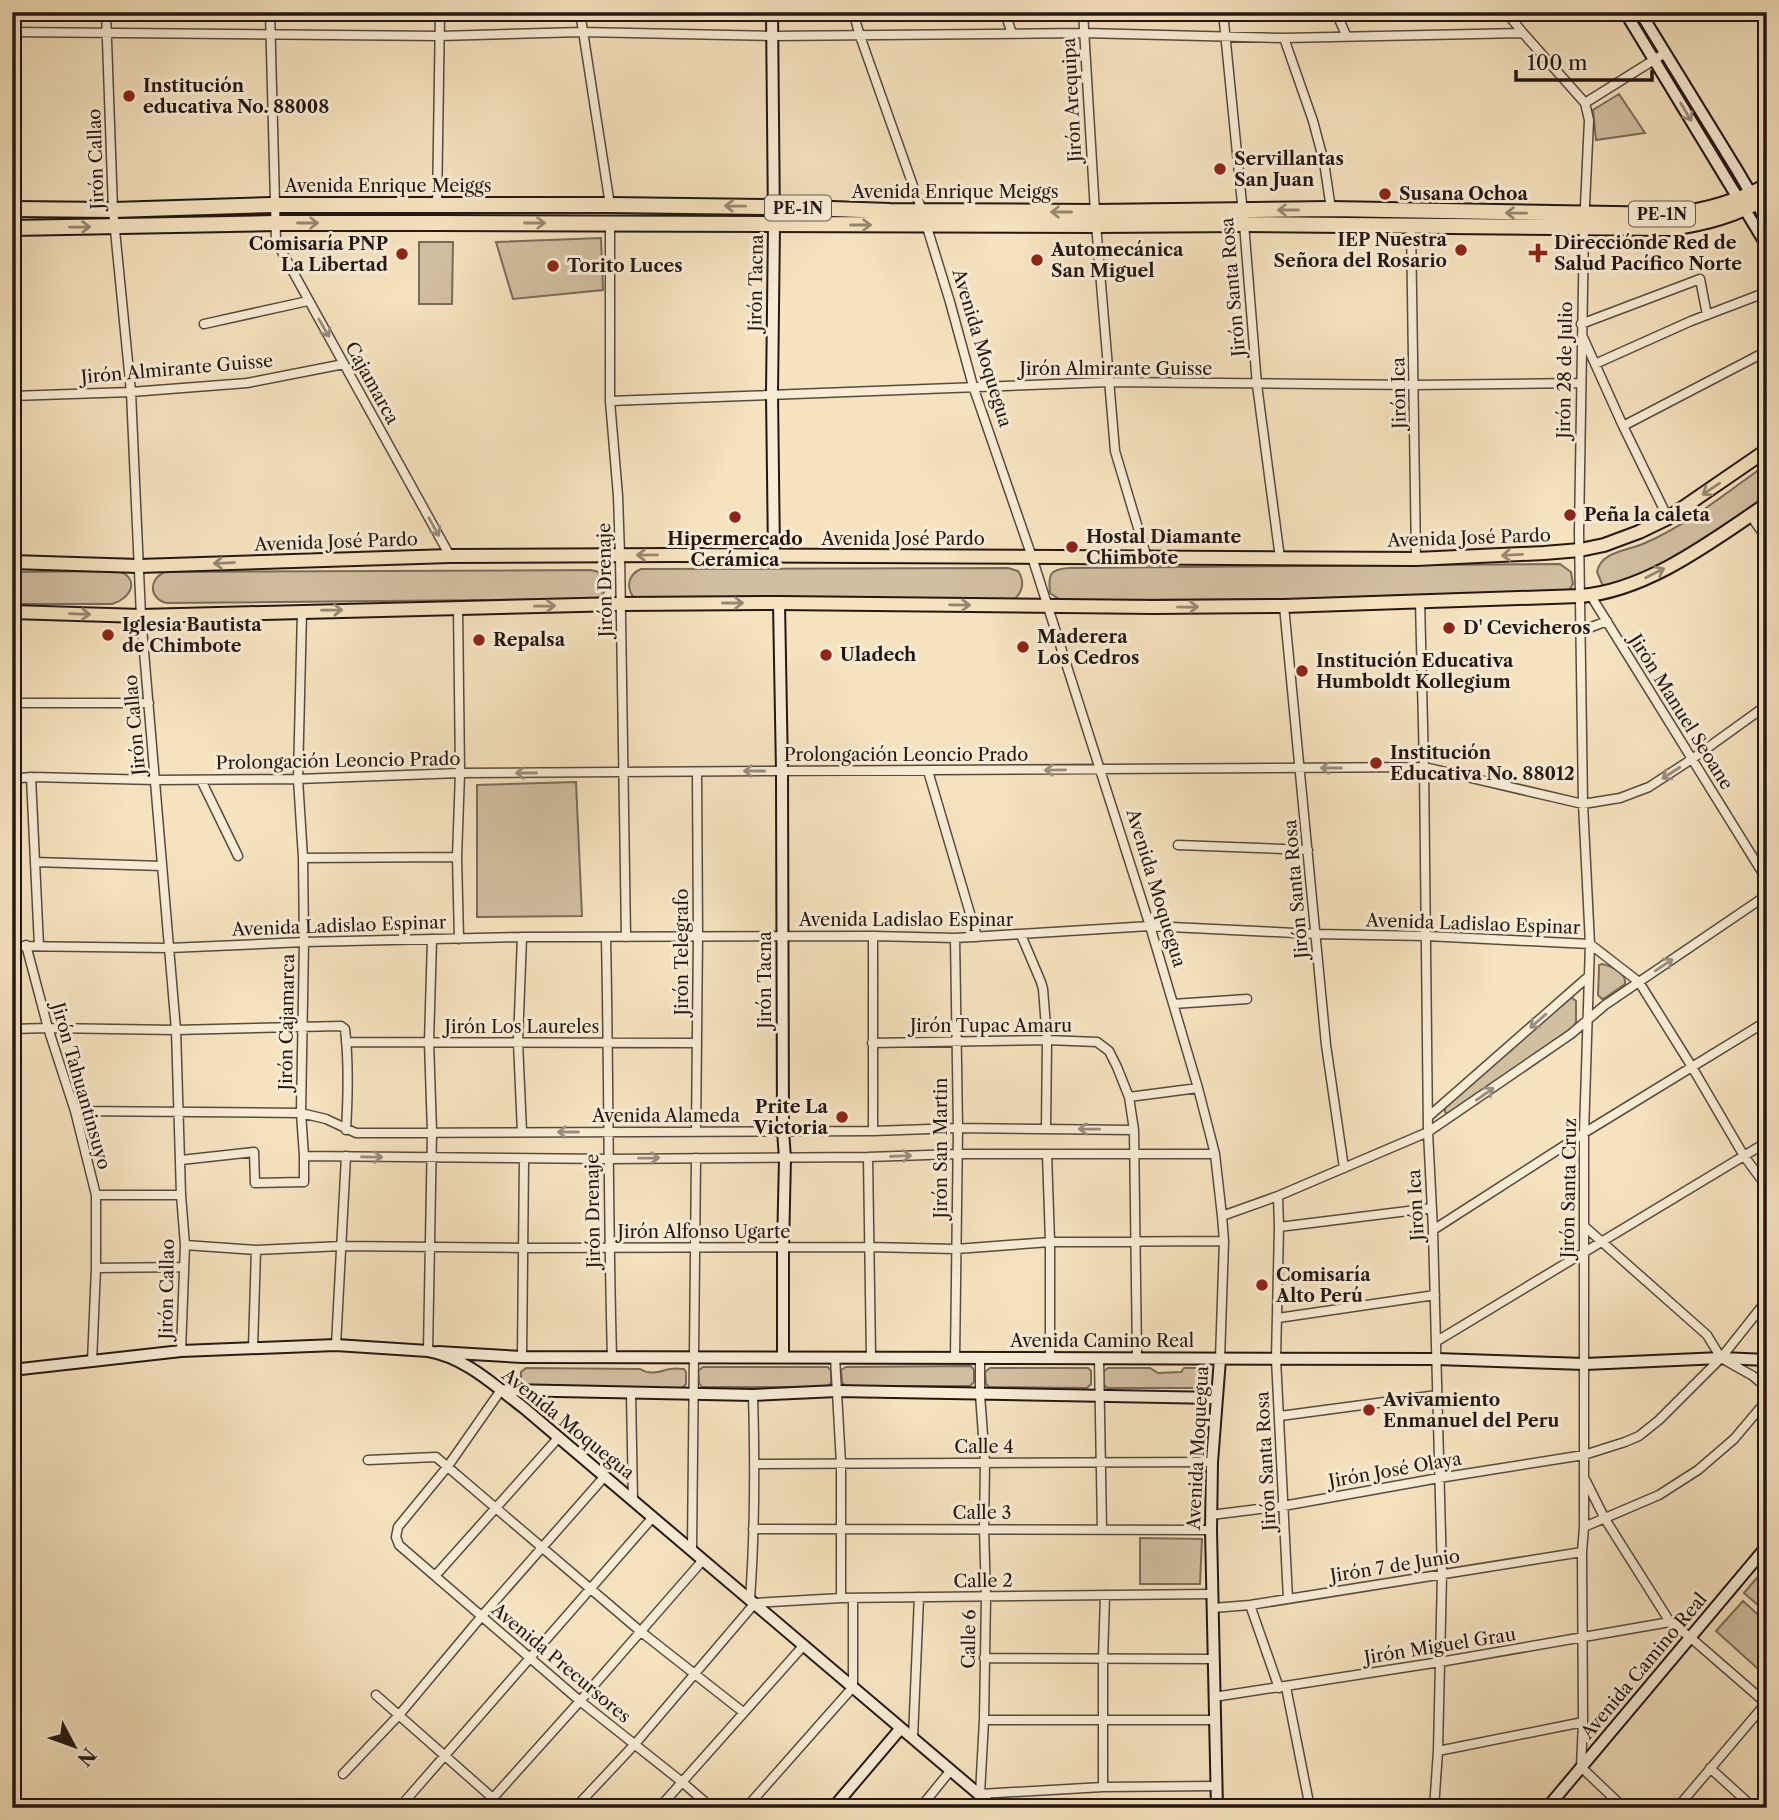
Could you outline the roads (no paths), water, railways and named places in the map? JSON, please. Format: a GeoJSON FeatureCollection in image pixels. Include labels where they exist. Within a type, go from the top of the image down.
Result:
{"type":"FeatureCollection","features":[{"type":"Feature","properties":{"kind":"highway","name":"Avenida Enrique Meiggs"},"geometry":{"type":"LineString","coordinates":[[12,228],[276,223],[774,224],[924,218],[1244,217],[1411,226],[1672,215],[1751,201],[1767,186]]}},
{"type":"Feature","properties":{"kind":"highway","name":"Avenida Enrique Meiggs"},"geometry":{"type":"LineString","coordinates":[[12,209],[610,205],[774,207],[924,218]]}},
{"type":"Feature","properties":{"kind":"highway","name":"Avenida Enrique Meiggs"},"geometry":{"type":"LineString","coordinates":[[1244,217],[1331,209],[1584,220]]}},
{"type":"Feature","properties":{"kind":"main road","name":"Jirón Tacna"},"geometry":{"type":"LineString","coordinates":[[772,12],[774,555]]}},
{"type":"Feature","properties":{"kind":"main road"},"geometry":{"type":"LineString","coordinates":[[1625,12],[1654,60],[1767,221]]}},
{"type":"Feature","properties":{"kind":"main road"},"geometry":{"type":"LineString","coordinates":[[1640,12],[1751,201],[1767,246]]}},
{"type":"Feature","properties":{"kind":"main road","name":"Avenida José Pardo"},"geometry":{"type":"LineString","coordinates":[[12,562],[139,566],[450,556],[1416,559],[1544,554],[1580,550],[1639,532],[1668,518],[1767,450]]}},
{"type":"Feature","properties":{"kind":"main road"},"geometry":{"type":"LineString","coordinates":[[12,612],[141,616],[458,607],[779,603],[1284,606],[1586,596],[1621,589],[1652,575],[1767,504]]}},
{"type":"Feature","properties":{"kind":"main road","name":"Jirón Tacna"},"geometry":{"type":"LineString","coordinates":[[779,603],[785,1158],[783,1357]]}},
{"type":"Feature","properties":{"kind":"main road","name":"Avenida Moquegua"},"geometry":{"type":"LineString","coordinates":[[12,1370],[181,1351],[336,1345],[433,1351],[459,1361],[501,1390],[559,1437],[995,1808]]}},
{"type":"Feature","properties":{"kind":"main road","name":"Avenida Camino Real"},"geometry":{"type":"LineString","coordinates":[[433,1351],[522,1357],[1436,1359],[1585,1364],[1721,1358],[1767,1360]]}},
{"type":"Feature","properties":{"kind":"main road","name":"Avenida Moquegua"},"geometry":{"type":"LineString","coordinates":[[1217,1808],[1211,1530],[1212,1462],[1220,1359]]}},
{"type":"Feature","properties":{"kind":"main road"},"geometry":{"type":"LineString","coordinates":[[501,1390],[753,1395],[837,1391],[1217,1398]]}},
{"type":"Feature","properties":{"kind":"main road","name":"Avenida Camino Real"},"geometry":{"type":"LineString","coordinates":[[1547,1808],[1767,1546]]}},
{"type":"Feature","properties":{"kind":"main road"},"geometry":{"type":"LineString","coordinates":[[832,1808],[901,1728]]}},
{"type":"Feature","properties":{"kind":"street","name":"Jirón Callao"},"geometry":{"type":"LineString","coordinates":[[106,12],[113,210],[131,392],[141,616],[176,1030],[185,1245],[181,1351]]}},
{"type":"Feature","properties":{"kind":"street"},"geometry":{"type":"LineString","coordinates":[[270,12],[276,223]]}},
{"type":"Feature","properties":{"kind":"street"},"geometry":{"type":"LineString","coordinates":[[437,205],[440,12]]}},
{"type":"Feature","properties":{"kind":"street"},"geometry":{"type":"LineString","coordinates":[[580,12],[610,205]]}},
{"type":"Feature","properties":{"kind":"street","name":"Avenida Moquegua"},"geometry":{"type":"LineString","coordinates":[[853,12],[924,218],[973,386],[1048,606],[1150,926],[1198,1088],[1215,1154],[1222,1216],[1224,1241],[1220,1359]]}},
{"type":"Feature","properties":{"kind":"street"},"geometry":{"type":"LineString","coordinates":[[1005,12],[1012,34]]}},
{"type":"Feature","properties":{"kind":"street","name":"Jirón Arequipa"},"geometry":{"type":"LineString","coordinates":[[1083,12],[1095,219],[1115,452],[1147,558]]}},
{"type":"Feature","properties":{"kind":"street","name":"Jirón Santa Rosa"},"geometry":{"type":"LineString","coordinates":[[1223,12],[1244,217],[1257,385],[1280,558]]}},
{"type":"Feature","properties":{"kind":"street"},"geometry":{"type":"LineString","coordinates":[[1336,12],[1346,35]]}},
{"type":"Feature","properties":{"kind":"street"},"geometry":{"type":"LineString","coordinates":[[1506,12],[1585,103],[1665,53]]}},
{"type":"Feature","properties":{"kind":"street"},"geometry":{"type":"LineString","coordinates":[[12,32],[440,36],[582,32],[772,36],[1084,33],[1284,38],[1522,33]]}},
{"type":"Feature","properties":{"kind":"street"},"geometry":{"type":"LineString","coordinates":[[1284,38],[1313,121],[1324,162],[1331,209]]}},
{"type":"Feature","properties":{"kind":"street","name":"Jirón 28 de Julio"},"geometry":{"type":"LineString","coordinates":[[1580,550],[1581,328],[1589,120],[1585,103]]}},
{"type":"Feature","properties":{"kind":"street","name":"Cajamarca"},"geometry":{"type":"LineString","coordinates":[[276,223],[276,241],[450,556]]}},
{"type":"Feature","properties":{"kind":"street","name":"Jirón Drenaje"},"geometry":{"type":"LineString","coordinates":[[610,223],[610,401],[620,555],[626,937]]}},
{"type":"Feature","properties":{"kind":"street","name":"Jirón Ica"},"geometry":{"type":"LineString","coordinates":[[1411,226],[1416,559]]}},
{"type":"Feature","properties":{"kind":"street"},"geometry":{"type":"LineString","coordinates":[[1668,518],[1623,426],[1581,328],[1700,279],[1707,315]]}},
{"type":"Feature","properties":{"kind":"street"},"geometry":{"type":"LineString","coordinates":[[1595,364],[1767,292]]}},
{"type":"Feature","properties":{"kind":"street"},"geometry":{"type":"LineString","coordinates":[[204,324],[308,301]]}},
{"type":"Feature","properties":{"kind":"street"},"geometry":{"type":"LineString","coordinates":[[1623,426],[1767,351]]}},
{"type":"Feature","properties":{"kind":"street","name":"Jirón Almirante Guisse"},"geometry":{"type":"LineString","coordinates":[[12,396],[131,392],[247,383],[344,364]]}},
{"type":"Feature","properties":{"kind":"street","name":"Jirón Almirante Guisse"},"geometry":{"type":"LineString","coordinates":[[610,401],[1109,382],[1257,385],[1580,383]]}},
{"type":"Feature","properties":{"kind":"street"},"geometry":{"type":"LineString","coordinates":[[1751,515],[1767,539]]}},
{"type":"Feature","properties":{"kind":"street","name":"Jirón Santa Cruz"},"geometry":{"type":"LineString","coordinates":[[1580,550],[1586,596],[1581,631],[1583,804],[1590,944],[1584,1133],[1581,1767]]}},
{"type":"Feature","properties":{"kind":"street","name":"Jirón Manuel Seoane"},"geometry":{"type":"LineString","coordinates":[[1586,596],[1607,621],[1767,880]]}},
{"type":"Feature","properties":{"kind":"street","name":"Jirón Ica"},"geometry":{"type":"LineString","coordinates":[[1420,600],[1428,1132],[1437,1341],[1442,1574],[1434,1808]]}},
{"type":"Feature","properties":{"kind":"street","name":"Jirón Santa Rosa"},"geometry":{"type":"LineString","coordinates":[[1284,606],[1326,1045],[1344,1168]]}},
{"type":"Feature","properties":{"kind":"street"},"geometry":{"type":"LineString","coordinates":[[458,607],[459,939]]}},
{"type":"Feature","properties":{"kind":"street","name":"Jirón Cajamarca"},"geometry":{"type":"LineString","coordinates":[[181,1160],[254,1153],[255,1182],[303,1182],[303,858],[298,779],[302,611]]}},
{"type":"Feature","properties":{"kind":"street"},"geometry":{"type":"LineString","coordinates":[[1581,631],[1607,621]]}},
{"type":"Feature","properties":{"kind":"street"},"geometry":{"type":"LineString","coordinates":[[12,703],[149,703]]}},
{"type":"Feature","properties":{"kind":"street","name":"Prolongación Leoncio Prado"},"geometry":{"type":"LineString","coordinates":[[12,779],[31,777],[201,780],[460,773],[1424,767],[1583,804],[1620,798],[1649,787],[1767,705]]}},
{"type":"Feature","properties":{"kind":"street"},"geometry":{"type":"LineString","coordinates":[[928,771],[977,937]]}},
{"type":"Feature","properties":{"kind":"street","name":"Jirón Telegrafo"},"geometry":{"type":"LineString","coordinates":[[696,1132],[697,772]]}},
{"type":"Feature","properties":{"kind":"street"},"geometry":{"type":"LineString","coordinates":[[31,777],[39,946]]}},
{"type":"Feature","properties":{"kind":"street"},"geometry":{"type":"LineString","coordinates":[[201,780],[238,856]]}},
{"type":"Feature","properties":{"kind":"street"},"geometry":{"type":"LineString","coordinates":[[1178,845],[1308,849]]}},
{"type":"Feature","properties":{"kind":"street"},"geometry":{"type":"LineString","coordinates":[[303,858],[457,857]]}},
{"type":"Feature","properties":{"kind":"street"},"geometry":{"type":"LineString","coordinates":[[35,862],[163,866]]}},
{"type":"Feature","properties":{"kind":"street"},"geometry":{"type":"LineString","coordinates":[[1222,1216],[1278,1196],[1428,1132],[1571,1034],[1605,1004],[1767,895]]}},
{"type":"Feature","properties":{"kind":"street","name":"Avenida Ladislao Espinar"},"geometry":{"type":"LineString","coordinates":[[12,946],[169,948],[522,937],[955,938],[1150,926],[1590,944]]}},
{"type":"Feature","properties":{"kind":"street"},"geometry":{"type":"LineString","coordinates":[[1021,935],[1041,982],[1047,1040],[1046,1129]]}},
{"type":"Feature","properties":{"kind":"street"},"geometry":{"type":"LineString","coordinates":[[873,936],[873,1130]]}},
{"type":"Feature","properties":{"kind":"street"},"geometry":{"type":"LineString","coordinates":[[522,937],[518,1042],[522,1132]]}},
{"type":"Feature","properties":{"kind":"street","name":"Jirón Drenaje"},"geometry":{"type":"LineString","coordinates":[[606,938],[612,1357]]}},
{"type":"Feature","properties":{"kind":"street","name":"Jirón San Martin"},"geometry":{"type":"LineString","coordinates":[[955,938],[958,1128],[955,1358]]}},
{"type":"Feature","properties":{"kind":"street"},"geometry":{"type":"LineString","coordinates":[[432,939],[429,1042],[433,1351]]}},
{"type":"Feature","properties":{"kind":"street"},"geometry":{"type":"LineString","coordinates":[[1590,944],[1639,982],[1744,1156],[1767,1187]]}},
{"type":"Feature","properties":{"kind":"street","name":"Jirón Tahuantinsuyo"},"geometry":{"type":"LineString","coordinates":[[26,945],[48,1028],[75,1111],[96,1195],[92,1362]]}},
{"type":"Feature","properties":{"kind":"street"},"geometry":{"type":"LineString","coordinates":[[1428,1117],[1589,975]]}},
{"type":"Feature","properties":{"kind":"street"},"geometry":{"type":"LineString","coordinates":[[1173,1004],[1247,999]]}},
{"type":"Feature","properties":{"kind":"street"},"geometry":{"type":"LineString","coordinates":[[1433,1230],[1584,1133],[1767,1021]]}},
{"type":"Feature","properties":{"kind":"street"},"geometry":{"type":"LineString","coordinates":[[12,1029],[176,1030],[341,1026],[345,1029],[346,1042],[346,1130]]}},
{"type":"Feature","properties":{"kind":"street","name":"Jirón Tupac Amaru"},"geometry":{"type":"LineString","coordinates":[[872,1043],[1047,1040],[1097,1042],[1109,1051],[1117,1067],[1129,1097],[1134,1130]]}},
{"type":"Feature","properties":{"kind":"street","name":"Jirón Los Laureles"},"geometry":{"type":"LineString","coordinates":[[346,1042],[697,1043]]}},
{"type":"Feature","properties":{"kind":"street"},"geometry":{"type":"LineString","coordinates":[[1129,1097],[1198,1088]]}},
{"type":"Feature","properties":{"kind":"street","name":"Avenida Alameda"},"geometry":{"type":"LineString","coordinates":[[75,1111],[301,1113],[326,1119],[356,1133],[958,1128],[1134,1130]]}},
{"type":"Feature","properties":{"kind":"street"},"geometry":{"type":"LineString","coordinates":[[1134,1130],[1137,1359]]}},
{"type":"Feature","properties":{"kind":"street"},"geometry":{"type":"LineString","coordinates":[[1437,1341],[1767,1142]]}},
{"type":"Feature","properties":{"kind":"street"},"geometry":{"type":"LineString","coordinates":[[304,1156],[609,1159],[957,1154],[1215,1154]]}},
{"type":"Feature","properties":{"kind":"street"},"geometry":{"type":"LineString","coordinates":[[1047,1154],[1050,1358]]}},
{"type":"Feature","properties":{"kind":"street"},"geometry":{"type":"LineString","coordinates":[[336,1345],[346,1156]]}},
{"type":"Feature","properties":{"kind":"street"},"geometry":{"type":"LineString","coordinates":[[868,1157],[871,1357]]}},
{"type":"Feature","properties":{"kind":"street"},"geometry":{"type":"LineString","coordinates":[[522,1357],[524,1158]]}},
{"type":"Feature","properties":{"kind":"street"},"geometry":{"type":"LineString","coordinates":[[692,1550],[696,1158]]}},
{"type":"Feature","properties":{"kind":"street"},"geometry":{"type":"LineString","coordinates":[[96,1195],[181,1195]]}},
{"type":"Feature","properties":{"kind":"street","name":"Jirón Santa Rosa"},"geometry":{"type":"LineString","coordinates":[[1278,1196],[1276,1359],[1288,1599]]}},
{"type":"Feature","properties":{"kind":"street"},"geometry":{"type":"LineString","coordinates":[[1279,1227],[1432,1208]]}},
{"type":"Feature","properties":{"kind":"street"},"geometry":{"type":"LineString","coordinates":[[1584,1226],[1707,1335],[1721,1358],[1753,1376],[1767,1388]]}},
{"type":"Feature","properties":{"kind":"street","name":"Jirón Alfonso Ugarte"},"geometry":{"type":"LineString","coordinates":[[185,1245],[256,1250],[342,1246],[957,1249],[1050,1242],[1224,1241]]}},
{"type":"Feature","properties":{"kind":"street"},"geometry":{"type":"LineString","coordinates":[[253,1348],[256,1250]]}},
{"type":"Feature","properties":{"kind":"street"},"geometry":{"type":"LineString","coordinates":[[96,1268],[184,1267]]}},
{"type":"Feature","properties":{"kind":"street"},"geometry":{"type":"LineString","coordinates":[[1278,1318],[1435,1295]]}},
{"type":"Feature","properties":{"kind":"street","name":"Jirón José Olaya"},"geometry":{"type":"LineString","coordinates":[[1212,1515],[1283,1506],[1584,1455],[1639,1436],[1660,1420],[1721,1358],[1767,1300]]}},
{"type":"Feature","properties":{"kind":"street"},"geometry":{"type":"LineString","coordinates":[[835,1357],[841,1464],[841,1598]]}},
{"type":"Feature","properties":{"kind":"street","name":"Calle 6"},"geometry":{"type":"LineString","coordinates":[[980,1358],[985,1463],[986,1596],[980,1794]]}},
{"type":"Feature","properties":{"kind":"street"},"geometry":{"type":"LineString","coordinates":[[1099,1358],[1102,1529]]}},
{"type":"Feature","properties":{"kind":"street"},"geometry":{"type":"LineString","coordinates":[[448,1465],[501,1390]]}},
{"type":"Feature","properties":{"kind":"street"},"geometry":{"type":"LineString","coordinates":[[631,1393],[633,1500]]}},
{"type":"Feature","properties":{"kind":"street"},"geometry":{"type":"LineString","coordinates":[[575,1808],[635,1744],[752,1601],[755,1464],[753,1395]]}},
{"type":"Feature","properties":{"kind":"street"},"geometry":{"type":"LineString","coordinates":[[1280,1416],[1437,1395]]}},
{"type":"Feature","properties":{"kind":"street"},"geometry":{"type":"LineString","coordinates":[[1584,1528],[1659,1495],[1698,1470],[1734,1439],[1767,1400]]}},
{"type":"Feature","properties":{"kind":"street"},"geometry":{"type":"LineString","coordinates":[[435,1576],[559,1437]]}},
{"type":"Feature","properties":{"kind":"street"},"geometry":{"type":"LineString","coordinates":[[368,1460],[436,1457],[448,1465],[640,1631],[743,1712]]}},
{"type":"Feature","properties":{"kind":"street","name":"Calle 4"},"geometry":{"type":"LineString","coordinates":[[755,1464],[1212,1462]]}},
{"type":"Feature","properties":{"kind":"street","name":"Avenida Precursores"},"geometry":{"type":"LineString","coordinates":[[448,1465],[398,1527],[396,1537],[399,1545],[580,1701],[712,1808]]}},
{"type":"Feature","properties":{"kind":"street"},"geometry":{"type":"LineString","coordinates":[[344,1774],[399,1715],[604,1476]]}},
{"type":"Feature","properties":{"kind":"street"},"geometry":{"type":"LineString","coordinates":[[1584,1477],[1605,1519],[1670,1622],[1767,1704],[1677,1808]]}},
{"type":"Feature","properties":{"kind":"street"},"geometry":{"type":"LineString","coordinates":[[399,1808],[653,1517]]}},
{"type":"Feature","properties":{"kind":"street","name":"Calle 3"},"geometry":{"type":"LineString","coordinates":[[753,1529],[1211,1530]]}},
{"type":"Feature","properties":{"kind":"street","name":"Jirón 7 de Junio"},"geometry":{"type":"LineString","coordinates":[[1213,1608],[1250,1605],[1582,1552]]}},
{"type":"Feature","properties":{"kind":"street"},"geometry":{"type":"LineString","coordinates":[[484,1808],[703,1560]]}},
{"type":"Feature","properties":{"kind":"street","name":"Calle 2"},"geometry":{"type":"LineString","coordinates":[[752,1601],[1212,1594]]}},
{"type":"Feature","properties":{"kind":"street"},"geometry":{"type":"LineString","coordinates":[[1103,1787],[1105,1595]]}},
{"type":"Feature","properties":{"kind":"street"},"geometry":{"type":"LineString","coordinates":[[913,1738],[919,1597]]}},
{"type":"Feature","properties":{"kind":"street"},"geometry":{"type":"LineString","coordinates":[[746,1808],[853,1687],[853,1598]]}},
{"type":"Feature","properties":{"kind":"street"},"geometry":{"type":"LineString","coordinates":[[1250,1605],[1283,1688],[1310,1808]]}},
{"type":"Feature","properties":{"kind":"street","name":"Jirón Miguel Grau"},"geometry":{"type":"LineString","coordinates":[[1214,1697],[1283,1688],[1670,1622]]}},
{"type":"Feature","properties":{"kind":"street"},"geometry":{"type":"LineString","coordinates":[[659,1808],[804,1645]]}},
{"type":"Feature","properties":{"kind":"street"},"geometry":{"type":"LineString","coordinates":[[984,1658],[1213,1659]]}},
{"type":"Feature","properties":{"kind":"street"},"geometry":{"type":"LineString","coordinates":[[376,1695],[504,1808]]}},
{"type":"Feature","properties":{"kind":"street"},"geometry":{"type":"LineString","coordinates":[[984,1720],[1215,1720]]}},
{"type":"Feature","properties":{"kind":"street"},"geometry":{"type":"LineString","coordinates":[[1438,1751],[1583,1722]]}},
{"type":"Feature","properties":{"kind":"street"},"geometry":{"type":"LineString","coordinates":[[1581,1767],[1624,1808]]}},
{"type":"Feature","properties":{"kind":"street"},"geometry":{"type":"LineString","coordinates":[[1710,1768],[1754,1808]]}},
{"type":"Feature","properties":{"kind":"street"},"geometry":{"type":"LineString","coordinates":[[920,1808],[951,1770]]}},
{"type":"Feature","properties":{"kind":"street"},"geometry":{"type":"LineString","coordinates":[[980,1794],[1103,1787],[1216,1786]]}},
{"type":"Feature","properties":{"kind":"place","name":"Institución educativa No. 88008"},"geometry":{"type":"Point","coordinates":[129,96]}},
{"type":"Feature","properties":{"kind":"place","name":"Servillantas San Juan"},"geometry":{"type":"Point","coordinates":[1220,169]}},
{"type":"Feature","properties":{"kind":"place","name":"Susana Ochoa"},"geometry":{"type":"Point","coordinates":[1385,194]}},
{"type":"Feature","properties":{"kind":"place","name":"IEP Nuestra Señora del Rosario"},"geometry":{"type":"Point","coordinates":[1461,250]}},
{"type":"Feature","properties":{"kind":"place","name":"Direcciónde Red de Salud Pacífico Norte"},"geometry":{"type":"Point","coordinates":[1538,253]}},
{"type":"Feature","properties":{"kind":"place","name":"Comisaría PNP La Libertad"},"geometry":{"type":"Point","coordinates":[402,254]}},
{"type":"Feature","properties":{"kind":"place","name":"Automecánica San Miguel"},"geometry":{"type":"Point","coordinates":[1037,260]}},
{"type":"Feature","properties":{"kind":"place","name":"Torito Luces"},"geometry":{"type":"Point","coordinates":[553,266]}},
{"type":"Feature","properties":{"kind":"place","name":"Peña la caleta"},"geometry":{"type":"Point","coordinates":[1570,515]}},
{"type":"Feature","properties":{"kind":"place","name":"Hipermercado Cerámica"},"geometry":{"type":"Point","coordinates":[735,517]}},
{"type":"Feature","properties":{"kind":"place","name":"Hostal Diamante Chimbote"},"geometry":{"type":"Point","coordinates":[1072,547]}},
{"type":"Feature","properties":{"kind":"place","name":"D' Cevicheros"},"geometry":{"type":"Point","coordinates":[1449,628]}},
{"type":"Feature","properties":{"kind":"place","name":"Iglesia Bautista de Chimbote"},"geometry":{"type":"Point","coordinates":[108,635]}},
{"type":"Feature","properties":{"kind":"place","name":"Repalsa"},"geometry":{"type":"Point","coordinates":[479,640]}},
{"type":"Feature","properties":{"kind":"place","name":"Maderera Los Cedros"},"geometry":{"type":"Point","coordinates":[1023,647]}},
{"type":"Feature","properties":{"kind":"place","name":"Uladech"},"geometry":{"type":"Point","coordinates":[826,655]}},
{"type":"Feature","properties":{"kind":"place","name":"Institución Educativa Humboldt Kollegium"},"geometry":{"type":"Point","coordinates":[1302,671]}},
{"type":"Feature","properties":{"kind":"place","name":"Institución Educativa No. 88012"},"geometry":{"type":"Point","coordinates":[1376,763]}},
{"type":"Feature","properties":{"kind":"place","name":"Prite La Victoria"},"geometry":{"type":"Point","coordinates":[842,1117]}},
{"type":"Feature","properties":{"kind":"place","name":"Comisaría Alto Perú"},"geometry":{"type":"Point","coordinates":[1262,1285]}},
{"type":"Feature","properties":{"kind":"place","name":"Avivamiento Enmanuel del Peru"},"geometry":{"type":"Point","coordinates":[1369,1410]}}]}
